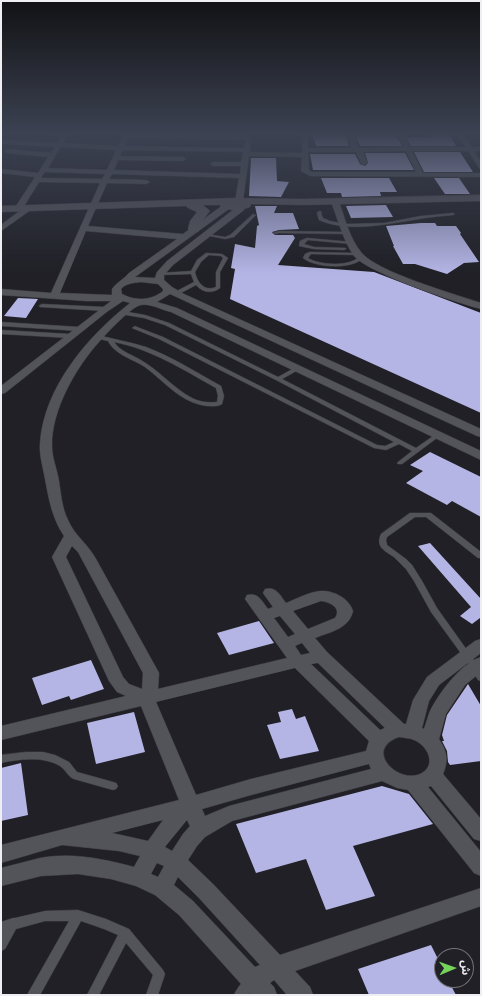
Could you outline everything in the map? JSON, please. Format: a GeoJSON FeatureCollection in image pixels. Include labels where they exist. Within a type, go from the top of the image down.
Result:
{"type":"FeatureCollection","features":[{"type":"Feature","properties":{"kind":"street"},"geometry":{"type":"LineString","coordinates":[[1,230],[23,209],[37,180]]}},
{"type":"Feature","properties":{"kind":"street"},"geometry":{"type":"LineString","coordinates":[[91,180],[152,182]]}},
{"type":"Feature","properties":{"kind":"street"},"geometry":{"type":"LineString","coordinates":[[159,278],[170,263],[207,235],[235,204],[241,180]]}},
{"type":"Feature","properties":{"kind":"street"},"geometry":{"type":"LineString","coordinates":[[54,296],[105,182]]}},
{"type":"Feature","properties":{"kind":"street"},"geometry":{"type":"LineString","coordinates":[[163,204],[192,206],[481,198]]}},
{"type":"Feature","properties":{"kind":"street"},"geometry":{"type":"LineString","coordinates":[[335,202],[356,251],[384,271],[481,306]]}},
{"type":"Feature","properties":{"kind":"street"},"geometry":{"type":"LineString","coordinates":[[1,209],[163,204],[235,204]]}},
{"type":"Feature","properties":{"kind":"street"},"geometry":{"type":"LineString","coordinates":[[122,298],[118,295],[117,288],[126,282],[132,275],[194,229],[235,204]]}},
{"type":"Feature","properties":{"kind":"street"},"geometry":{"type":"LineString","coordinates":[[192,206],[202,208],[204,211],[196,221],[194,229]]}},
{"type":"Feature","properties":{"kind":"street"},"geometry":{"type":"LineString","coordinates":[[84,228],[183,237]]}},
{"type":"Feature","properties":{"kind":"street"},"geometry":{"type":"LineString","coordinates":[[126,282],[159,278],[172,291],[481,433]]}},
{"type":"Feature","properties":{"kind":"street"},"geometry":{"type":"LineString","coordinates":[[146,698],[151,687],[151,673],[84,550],[70,537],[57,511],[46,442],[56,398],[86,349],[122,313],[141,302],[160,298],[167,292],[172,291]]}},
{"type":"Feature","properties":{"kind":"street"},"geometry":{"type":"LineString","coordinates":[[1,292],[86,298],[122,298],[174,310],[438,434],[481,456]]}},
{"type":"Feature","properties":{"kind":"street"},"geometry":{"type":"LineString","coordinates":[[1,391],[105,308],[122,298]]}},
{"type":"Feature","properties":{"kind":"street"},"geometry":{"type":"LineString","coordinates":[[298,368],[319,358]]}},
{"type":"Feature","properties":{"kind":"street"},"geometry":{"type":"LineString","coordinates":[[70,537],[59,557],[114,674],[123,688],[146,698],[201,830]]}},
{"type":"Feature","properties":{"kind":"street"},"geometry":{"type":"LineString","coordinates":[[252,599],[297,661],[377,748],[379,767],[384,773],[394,779],[414,783],[425,780],[433,775],[438,768],[440,760],[438,752],[430,739],[406,730],[321,656],[270,593]]}},
{"type":"Feature","properties":{"kind":"street"},"geometry":{"type":"LineString","coordinates":[[265,616],[320,596],[330,597],[341,603],[345,612],[345,617],[340,622],[286,644]]}},
{"type":"Feature","properties":{"kind":"street"},"geometry":{"type":"LineString","coordinates":[[430,739],[438,712],[459,681],[476,666],[481,645]]}},
{"type":"Feature","properties":{"kind":"street"},"geometry":{"type":"LineString","coordinates":[[1,733],[321,656]]}},
{"type":"Feature","properties":{"kind":"street"},"geometry":{"type":"LineString","coordinates":[[406,730],[421,700],[433,681],[476,666]]}},
{"type":"Feature","properties":{"kind":"street"},"geometry":{"type":"LineString","coordinates":[[1,854],[190,804],[377,748],[391,732],[406,730]]}},
{"type":"Feature","properties":{"kind":"street"},"geometry":{"type":"LineString","coordinates":[[162,888],[189,841],[195,834],[216,819],[229,814],[384,773]]}},
{"type":"Feature","properties":{"kind":"street"},"geometry":{"type":"LineString","coordinates":[[433,775],[481,833]]}},
{"type":"Feature","properties":{"kind":"street"},"geometry":{"type":"LineString","coordinates":[[414,783],[481,867]]}},
{"type":"Feature","properties":{"kind":"street"},"geometry":{"type":"LineString","coordinates":[[139,878],[160,840],[172,823],[190,804]]}},
{"type":"Feature","properties":{"kind":"street"},"geometry":{"type":"LineString","coordinates":[[62,837],[119,842],[154,852],[177,863],[206,891],[302,995]]}},
{"type":"Feature","properties":{"kind":"street"},"geometry":{"type":"LineString","coordinates":[[1,877],[41,867],[78,865],[111,870],[139,878],[162,888],[186,908],[253,990],[277,967],[481,897]]}},
{"type":"Feature","properties":{"kind":"lane"},"geometry":{"type":"LineString","coordinates":[[320,212],[321,219],[326,222],[346,227]]}},
{"type":"Feature","properties":{"kind":"lane"},"geometry":{"type":"LineString","coordinates":[[275,233],[384,224],[421,217],[453,214]]}},
{"type":"Feature","properties":{"kind":"lane"},"geometry":{"type":"LineString","coordinates":[[207,235],[225,238],[232,236],[254,215]]}},
{"type":"Feature","properties":{"kind":"lane"},"geometry":{"type":"LineString","coordinates":[[307,239],[356,251],[314,248],[301,245],[302,242],[307,239]]}},
{"type":"Feature","properties":{"kind":"lane"},"geometry":{"type":"LineString","coordinates":[[356,251],[356,262],[350,264],[309,262],[305,258],[310,253],[356,251]]}},
{"type":"Feature","properties":{"kind":"lane"},"geometry":{"type":"LineString","coordinates":[[216,254],[226,257],[218,272],[218,288],[205,290],[197,283],[193,272],[196,264],[207,255],[216,254]]}},
{"type":"Feature","properties":{"kind":"lane"},"geometry":{"type":"LineString","coordinates":[[159,278],[193,272]]}},
{"type":"Feature","properties":{"kind":"lane"},"geometry":{"type":"LineString","coordinates":[[172,291],[197,283]]}},
{"type":"Feature","properties":{"kind":"lane"},"geometry":{"type":"LineString","coordinates":[[42,306],[105,308]]}},
{"type":"Feature","properties":{"kind":"lane"},"geometry":{"type":"LineString","coordinates":[[122,313],[145,317],[167,324],[278,379],[415,450]]}},
{"type":"Feature","properties":{"kind":"lane"},"geometry":{"type":"LineString","coordinates":[[1,324],[79,329]]}},
{"type":"Feature","properties":{"kind":"lane"},"geometry":{"type":"LineString","coordinates":[[135,328],[161,338],[376,447],[386,448],[398,442]]}},
{"type":"Feature","properties":{"kind":"lane"},"geometry":{"type":"LineString","coordinates":[[1,332],[70,336]]}},
{"type":"Feature","properties":{"kind":"lane"},"geometry":{"type":"LineString","coordinates":[[97,337],[134,345],[149,351],[170,360],[219,386],[221,392],[219,404],[212,405],[197,402],[183,395],[155,372],[118,350],[111,344],[110,340]]}},
{"type":"Feature","properties":{"kind":"lane"},"geometry":{"type":"LineString","coordinates":[[278,379],[298,368]]}},
{"type":"Feature","properties":{"kind":"lane"},"geometry":{"type":"LineString","coordinates":[[400,463],[415,450],[438,434]]}},
{"type":"Feature","properties":{"kind":"lane"},"geometry":{"type":"LineString","coordinates":[[476,666],[434,610],[406,562],[386,549],[383,546],[382,539],[413,515],[428,515],[447,528],[481,556]]}},
{"type":"Feature","properties":{"kind":"lane"},"geometry":{"type":"LineString","coordinates":[[1,759],[36,756],[57,760],[68,766],[74,776],[113,786]]}},
{"type":"Feature","properties":{"kind":"lane"},"geometry":{"type":"LineString","coordinates":[[33,995],[78,915]]}},
{"type":"Feature","properties":{"kind":"lane"},"geometry":{"type":"LineString","coordinates":[[1,927],[46,916],[78,915],[106,924],[125,933],[159,974],[152,995]]}},
{"type":"Feature","properties":{"kind":"lane"},"geometry":{"type":"LineString","coordinates":[[1,945],[13,923]]}},
{"type":"Feature","properties":{"kind":"lane"},"geometry":{"type":"LineString","coordinates":[[93,995],[125,933]]}},
{"type":"Feature","properties":{"kind":"building"},"geometry":{"type":"Polygon","coordinates":[[[250,180],[289,182],[281,197],[249,196],[250,180]]]}},
{"type":"Feature","properties":{"kind":"building"},"geometry":{"type":"Polygon","coordinates":[[[322,180],[390,180],[397,192],[380,192],[381,196],[342,197],[341,193],[327,193],[322,180]]]}},
{"type":"Feature","properties":{"kind":"building"},"geometry":{"type":"Polygon","coordinates":[[[436,180],[461,180],[470,194],[445,194],[436,180]]]}},
{"type":"Feature","properties":{"kind":"building"},"geometry":{"type":"Polygon","coordinates":[[[386,205],[393,217],[351,218],[346,206],[386,205]]]}},
{"type":"Feature","properties":{"kind":"building"},"geometry":{"type":"Polygon","coordinates":[[[255,206],[277,206],[274,213],[293,213],[299,229],[279,230],[272,232],[275,235],[293,235],[295,238],[278,265],[374,272],[481,313],[481,413],[230,299],[235,269],[231,268],[235,244],[255,248],[257,226],[259,225],[255,206]]]}},
{"type":"Feature","properties":{"kind":"building"},"geometry":{"type":"Polygon","coordinates":[[[435,223],[437,226],[456,226],[479,262],[464,263],[447,274],[415,264],[403,264],[393,246],[386,226],[435,223]]]}},
{"type":"Feature","properties":{"kind":"building"},"geometry":{"type":"Polygon","coordinates":[[[18,298],[38,299],[26,318],[4,316],[18,298]]]}},
{"type":"Feature","properties":{"kind":"building"},"geometry":{"type":"Polygon","coordinates":[[[430,452],[481,477],[481,517],[452,501],[447,505],[406,483],[423,471],[410,465],[430,452]]]}},
{"type":"Feature","properties":{"kind":"building"},"geometry":{"type":"Polygon","coordinates":[[[430,543],[481,599],[481,619],[480,618],[472,624],[460,616],[471,607],[418,546],[430,543]]]}},
{"type":"Feature","properties":{"kind":"building"},"geometry":{"type":"Polygon","coordinates":[[[259,621],[274,643],[229,655],[217,633],[259,621]]]}},
{"type":"Feature","properties":{"kind":"building"},"geometry":{"type":"Polygon","coordinates":[[[91,660],[104,689],[71,700],[69,696],[42,705],[32,678],[91,660]]]}},
{"type":"Feature","properties":{"kind":"building"},"geometry":{"type":"Polygon","coordinates":[[[468,684],[481,706],[481,761],[450,765],[448,762],[447,751],[442,741],[444,741],[442,735],[447,715],[468,684]]]}},
{"type":"Feature","properties":{"kind":"building"},"geometry":{"type":"Polygon","coordinates":[[[292,709],[296,719],[305,716],[319,751],[280,759],[267,725],[281,722],[278,712],[292,709]]]}},
{"type":"Feature","properties":{"kind":"building"},"geometry":{"type":"Polygon","coordinates":[[[134,712],[145,752],[96,764],[87,723],[134,712]]]}},
{"type":"Feature","properties":{"kind":"building"},"geometry":{"type":"Polygon","coordinates":[[[21,763],[28,815],[1,821],[1,768],[21,763]]]}},
{"type":"Feature","properties":{"kind":"building"},"geometry":{"type":"Polygon","coordinates":[[[382,786],[409,794],[433,824],[353,846],[375,896],[326,910],[306,859],[256,873],[236,824],[382,786]]]}},
{"type":"Feature","properties":{"kind":"building"},"geometry":{"type":"Polygon","coordinates":[[[431,945],[434,951],[434,988],[452,988],[456,995],[369,995],[358,969],[431,945]]]}}]}
